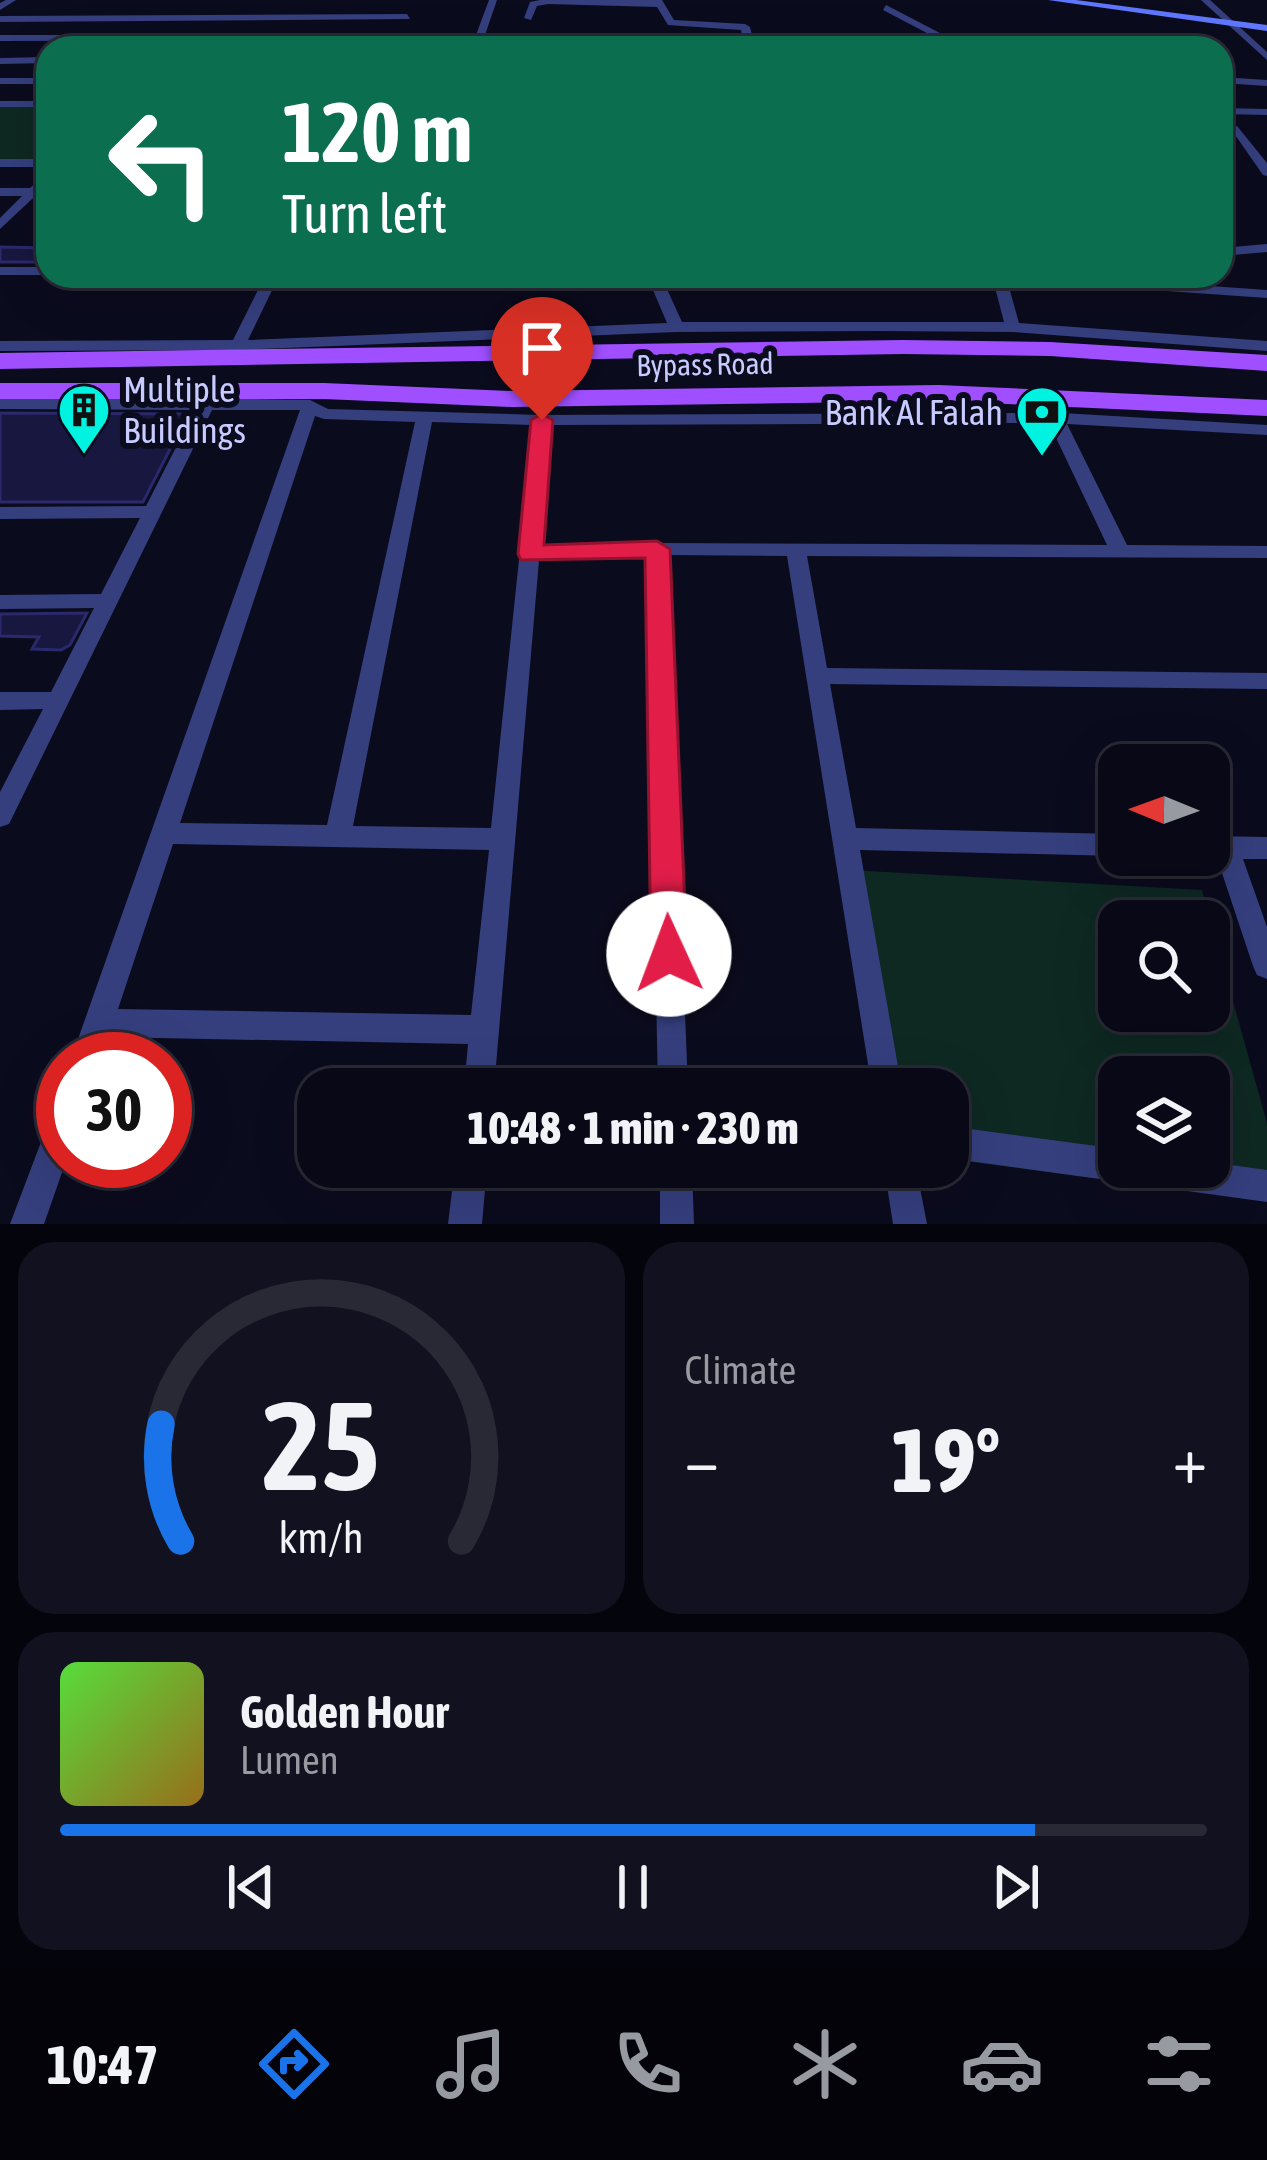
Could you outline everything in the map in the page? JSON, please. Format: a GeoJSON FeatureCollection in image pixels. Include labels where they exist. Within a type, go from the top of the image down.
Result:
{"type":"FeatureCollection","features":[{"type":"Feature","properties":{"kind":"main road"},"geometry":{"type":"LineString","coordinates":[[1053,0],[1267,28]]}},
{"type":"Feature","properties":{"kind":"main road"},"geometry":{"type":"LineString","coordinates":[[0,361],[904,347],[1071,350],[1267,363]]}},
{"type":"Feature","properties":{"kind":"main road","name":"Bypass Road"},"geometry":{"type":"LineString","coordinates":[[0,391],[324,391],[512,399],[896,393],[1050,407],[1267,407]]}},
{"type":"Feature","properties":{"kind":"street"},"geometry":{"type":"LineString","coordinates":[[0,7],[12,0]]}},
{"type":"Feature","properties":{"kind":"street"},"geometry":{"type":"LineString","coordinates":[[139,19],[163,0]]}},
{"type":"Feature","properties":{"kind":"street"},"geometry":{"type":"LineString","coordinates":[[174,36],[216,0]]}},
{"type":"Feature","properties":{"kind":"street"},"geometry":{"type":"LineString","coordinates":[[246,18],[265,0]]}},
{"type":"Feature","properties":{"kind":"street"},"geometry":{"type":"LineString","coordinates":[[300,17],[316,0]]}},
{"type":"Feature","properties":{"kind":"street"},"geometry":{"type":"LineString","coordinates":[[354,17],[368,0]]}},
{"type":"Feature","properties":{"kind":"street"},"geometry":{"type":"LineString","coordinates":[[397,36],[419,0]]}},
{"type":"Feature","properties":{"kind":"street"},"geometry":{"type":"LineString","coordinates":[[480,36],[493,0]]}},
{"type":"Feature","properties":{"kind":"street"},"geometry":{"type":"LineString","coordinates":[[1118,0],[1128,10]]}},
{"type":"Feature","properties":{"kind":"street"},"geometry":{"type":"LineString","coordinates":[[1205,0],[1267,57]]}},
{"type":"Feature","properties":{"kind":"street"},"geometry":{"type":"LineString","coordinates":[[528,19],[533,4],[659,2],[671,22],[745,27],[747,36]]}},
{"type":"Feature","properties":{"kind":"street"},"geometry":{"type":"LineString","coordinates":[[885,4],[894,36]]}},
{"type":"Feature","properties":{"kind":"street"},"geometry":{"type":"LineString","coordinates":[[885,4],[942,36]]}},
{"type":"Feature","properties":{"kind":"street"},"geometry":{"type":"LineString","coordinates":[[86,19],[99,9]]}},
{"type":"Feature","properties":{"kind":"street"},"geometry":{"type":"LineString","coordinates":[[34,19],[49,10]]}},
{"type":"Feature","properties":{"kind":"street"},"geometry":{"type":"LineString","coordinates":[[0,20],[407,17]]}},
{"type":"Feature","properties":{"kind":"street"},"geometry":{"type":"LineString","coordinates":[[623,36],[626,26]]}},
{"type":"Feature","properties":{"kind":"street"},"geometry":{"type":"LineString","coordinates":[[667,36],[669,26]]}},
{"type":"Feature","properties":{"kind":"street"},"geometry":{"type":"LineString","coordinates":[[0,38],[36,38]]}},
{"type":"Feature","properties":{"kind":"street"},"geometry":{"type":"LineString","coordinates":[[0,61],[36,60]]}},
{"type":"Feature","properties":{"kind":"street"},"geometry":{"type":"LineString","coordinates":[[0,81],[36,81]]}},
{"type":"Feature","properties":{"kind":"street"},"geometry":{"type":"LineString","coordinates":[[1233,81],[1267,83]]}},
{"type":"Feature","properties":{"kind":"street"},"geometry":{"type":"LineString","coordinates":[[0,104],[36,104]]}},
{"type":"Feature","properties":{"kind":"street"},"geometry":{"type":"LineString","coordinates":[[1233,111],[1267,112]]}},
{"type":"Feature","properties":{"kind":"street"},"geometry":{"type":"LineString","coordinates":[[1237,129],[1267,172]]}},
{"type":"Feature","properties":{"kind":"street"},"geometry":{"type":"LineString","coordinates":[[0,163],[36,163]]}},
{"type":"Feature","properties":{"kind":"street"},"geometry":{"type":"LineString","coordinates":[[0,225],[36,189]]}},
{"type":"Feature","properties":{"kind":"street"},"geometry":{"type":"LineString","coordinates":[[0,192],[32,193]]}},
{"type":"Feature","properties":{"kind":"street"},"geometry":{"type":"LineString","coordinates":[[1233,251],[1267,248]]}},
{"type":"Feature","properties":{"kind":"street"},"geometry":{"type":"LineString","coordinates":[[0,272],[36,270]]}},
{"type":"Feature","properties":{"kind":"street"},"geometry":{"type":"LineString","coordinates":[[238,344],[266,288]]}},
{"type":"Feature","properties":{"kind":"street"},"geometry":{"type":"LineString","coordinates":[[659,288],[676,327]]}},
{"type":"Feature","properties":{"kind":"street"},"geometry":{"type":"LineString","coordinates":[[1005,288],[1013,327]]}},
{"type":"Feature","properties":{"kind":"street"},"geometry":{"type":"LineString","coordinates":[[1226,288],[1267,294]]}},
{"type":"Feature","properties":{"kind":"street"},"geometry":{"type":"LineString","coordinates":[[0,346],[238,344],[676,327],[1013,327],[1267,346]]}},
{"type":"Feature","properties":{"kind":"street"},"geometry":{"type":"LineString","coordinates":[[0,817],[207,403]]}},
{"type":"Feature","properties":{"kind":"street"},"geometry":{"type":"LineString","coordinates":[[0,404],[310,405],[324,414],[542,420],[1050,407],[1267,430]]}},
{"type":"Feature","properties":{"kind":"street"},"geometry":{"type":"LineString","coordinates":[[96,1032],[160,833],[310,405]]}},
{"type":"Feature","properties":{"kind":"street"},"geometry":{"type":"LineString","coordinates":[[1050,407],[1119,549]]}},
{"type":"Feature","properties":{"kind":"street"},"geometry":{"type":"LineString","coordinates":[[338,836],[424,418]]}},
{"type":"Feature","properties":{"kind":"street"},"geometry":{"type":"LineString","coordinates":[[481,1068],[542,420]]}},
{"type":"Feature","properties":{"kind":"street"},"geometry":{"type":"LineString","coordinates":[[0,513],[149,512]]}},
{"type":"Feature","properties":{"kind":"street"},"geometry":{"type":"LineString","coordinates":[[530,554],[657,549],[1267,552]]}},
{"type":"Feature","properties":{"kind":"street"},"geometry":{"type":"LineString","coordinates":[[657,549],[672,1068]]}},
{"type":"Feature","properties":{"kind":"street"},"geometry":{"type":"LineString","coordinates":[[796,550],[883,1068]]}},
{"type":"Feature","properties":{"kind":"street"},"geometry":{"type":"LineString","coordinates":[[0,602],[106,601]]}},
{"type":"Feature","properties":{"kind":"street"},"geometry":{"type":"LineString","coordinates":[[817,676],[1267,681]]}},
{"type":"Feature","properties":{"kind":"street"},"geometry":{"type":"LineString","coordinates":[[0,701],[57,700]]}},
{"type":"Feature","properties":{"kind":"street"},"geometry":{"type":"LineString","coordinates":[[160,833],[500,838]]}},
{"type":"Feature","properties":{"kind":"street"},"geometry":{"type":"LineString","coordinates":[[845,839],[1098,845]]}},
{"type":"Feature","properties":{"kind":"street"},"geometry":{"type":"LineString","coordinates":[[1230,848],[1267,848]]}},
{"type":"Feature","properties":{"kind":"street"},"geometry":{"type":"LineString","coordinates":[[1230,876],[1267,966]]}},
{"type":"Feature","properties":{"kind":"street"},"geometry":{"type":"LineString","coordinates":[[99,1024],[485,1030]]}},
{"type":"Feature","properties":{"kind":"street"},"geometry":{"type":"LineString","coordinates":[[969,1145],[1098,1162]]}},
{"type":"Feature","properties":{"kind":"street"},"geometry":{"type":"LineString","coordinates":[[1230,1181],[1267,1186]]}},
{"type":"Feature","properties":{"kind":"street"},"geometry":{"type":"LineString","coordinates":[[27,1224],[40,1188]]}},
{"type":"Feature","properties":{"kind":"street"},"geometry":{"type":"LineString","coordinates":[[465,1224],[469,1188]]}},
{"type":"Feature","properties":{"kind":"street"},"geometry":{"type":"LineString","coordinates":[[676,1188],[677,1224]]}},
{"type":"Feature","properties":{"kind":"street"},"geometry":{"type":"LineString","coordinates":[[904,1188],[910,1224]]}},
{"type":"Feature","properties":{"kind":"green space"},"geometry":{"type":"Polygon","coordinates":[[[0,104],[36,104],[36,162],[0,162],[0,104]]]}},
{"type":"Feature","properties":{"kind":"green space"},"geometry":{"type":"Polygon","coordinates":[[[850,870],[1202,890],[1205,900],[1098,900],[1098,1032],[1230,1032],[1230,990],[1267,1123],[1267,1200],[1174,1188],[1230,1188],[1230,1056],[1098,1056],[1098,1178],[969,1162],[969,1068],[883,1068],[850,870]]]}},
{"type":"Feature","properties":{"kind":"building"},"geometry":{"type":"Polygon","coordinates":[[[0,247],[36,248],[36,262],[0,262],[0,247]]]}},
{"type":"Feature","properties":{"kind":"building","name":"Multiple Buildings"},"geometry":{"type":"Polygon","coordinates":[[[0,413],[188,414],[143,502],[0,502],[0,413]]]}},
{"type":"Feature","properties":{"kind":"building"},"geometry":{"type":"Polygon","coordinates":[[[87,613],[70,645],[61,650],[32,649],[39,637],[0,636],[0,614],[87,613]]]}},
{"type":"Feature","properties":{"kind":"place","name":"Multiple Buildings"},"geometry":{"type":"Point","coordinates":[84,456]}},
{"type":"Feature","properties":{"kind":"place","name":"Bank Al Falah"},"geometry":{"type":"Point","coordinates":[1042,458]}},
{"type":"Feature","properties":{"kind":"route"},"geometry":{"type":"LineString","coordinates":[[542,420],[530,554],[657,549],[669,954]]}}]}
